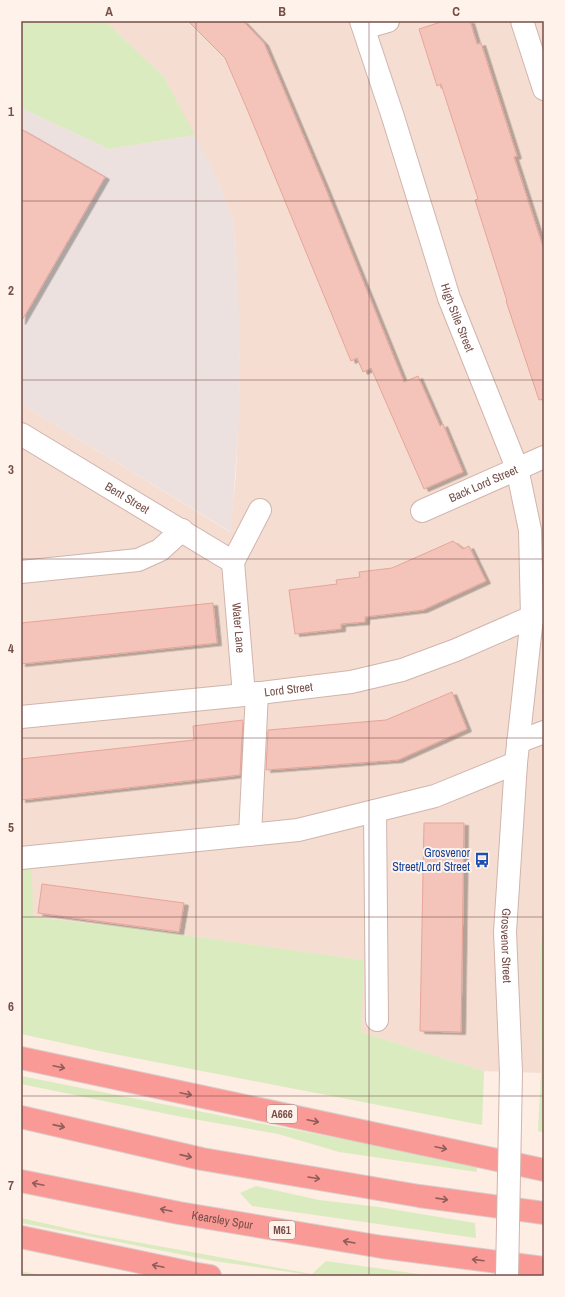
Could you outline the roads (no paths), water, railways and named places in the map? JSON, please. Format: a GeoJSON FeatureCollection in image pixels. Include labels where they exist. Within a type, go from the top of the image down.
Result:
{"type":"FeatureCollection","features":[{"type":"Feature","properties":{"kind":"highway","name":"A666"},"geometry":{"type":"LineString","coordinates":[[21,1058],[544,1170]]}},
{"type":"Feature","properties":{"kind":"highway"},"geometry":{"type":"LineString","coordinates":[[21,1117],[202,1159],[419,1196],[535,1212]]}},
{"type":"Feature","properties":{"kind":"highway","name":"Kearsley Spur"},"geometry":{"type":"LineString","coordinates":[[21,1180],[179,1213],[327,1238],[382,1247],[544,1268]]}},
{"type":"Feature","properties":{"kind":"highway"},"geometry":{"type":"LineString","coordinates":[[21,1237],[184,1272],[210,1276]]}},
{"type":"Feature","properties":{"kind":"street"},"geometry":{"type":"LineString","coordinates":[[362,25],[388,21]]}},
{"type":"Feature","properties":{"kind":"street"},"geometry":{"type":"LineString","coordinates":[[522,21],[544,89]]}},
{"type":"Feature","properties":{"kind":"street","name":"High Stile Street"},"geometry":{"type":"LineString","coordinates":[[362,25],[393,117],[449,298],[518,468],[530,530],[538,614]]}},
{"type":"Feature","properties":{"kind":"street","name":"Bent Street"},"geometry":{"type":"LineString","coordinates":[[21,434],[233,562]]}},
{"type":"Feature","properties":{"kind":"street","name":"Back Lord Street"},"geometry":{"type":"LineString","coordinates":[[422,511],[544,457]]}},
{"type":"Feature","properties":{"kind":"street"},"geometry":{"type":"LineString","coordinates":[[233,562],[260,510]]}},
{"type":"Feature","properties":{"kind":"street"},"geometry":{"type":"LineString","coordinates":[[21,572],[138,560],[160,550],[182,530]]}},
{"type":"Feature","properties":{"kind":"street","name":"Water Lane"},"geometry":{"type":"LineString","coordinates":[[233,562],[251,694],[250,835]]}},
{"type":"Feature","properties":{"kind":"street","name":"Lord Street"},"geometry":{"type":"LineString","coordinates":[[21,717],[251,694],[351,682],[402,670],[456,650],[538,614]]}},
{"type":"Feature","properties":{"kind":"street","name":"Grosvenor Street"},"geometry":{"type":"LineString","coordinates":[[507,1276],[511,1072],[505,932],[517,752],[538,614]]}},
{"type":"Feature","properties":{"kind":"street"},"geometry":{"type":"LineString","coordinates":[[21,858],[298,830],[435,796],[517,752],[544,732]]}},
{"type":"Feature","properties":{"kind":"street"},"geometry":{"type":"LineString","coordinates":[[375,811],[377,1020]]}},
{"type":"Feature","properties":{"kind":"place","name":"Grosvenor Street/Lord Street"},"geometry":{"type":"Point","coordinates":[482,860]}}]}
